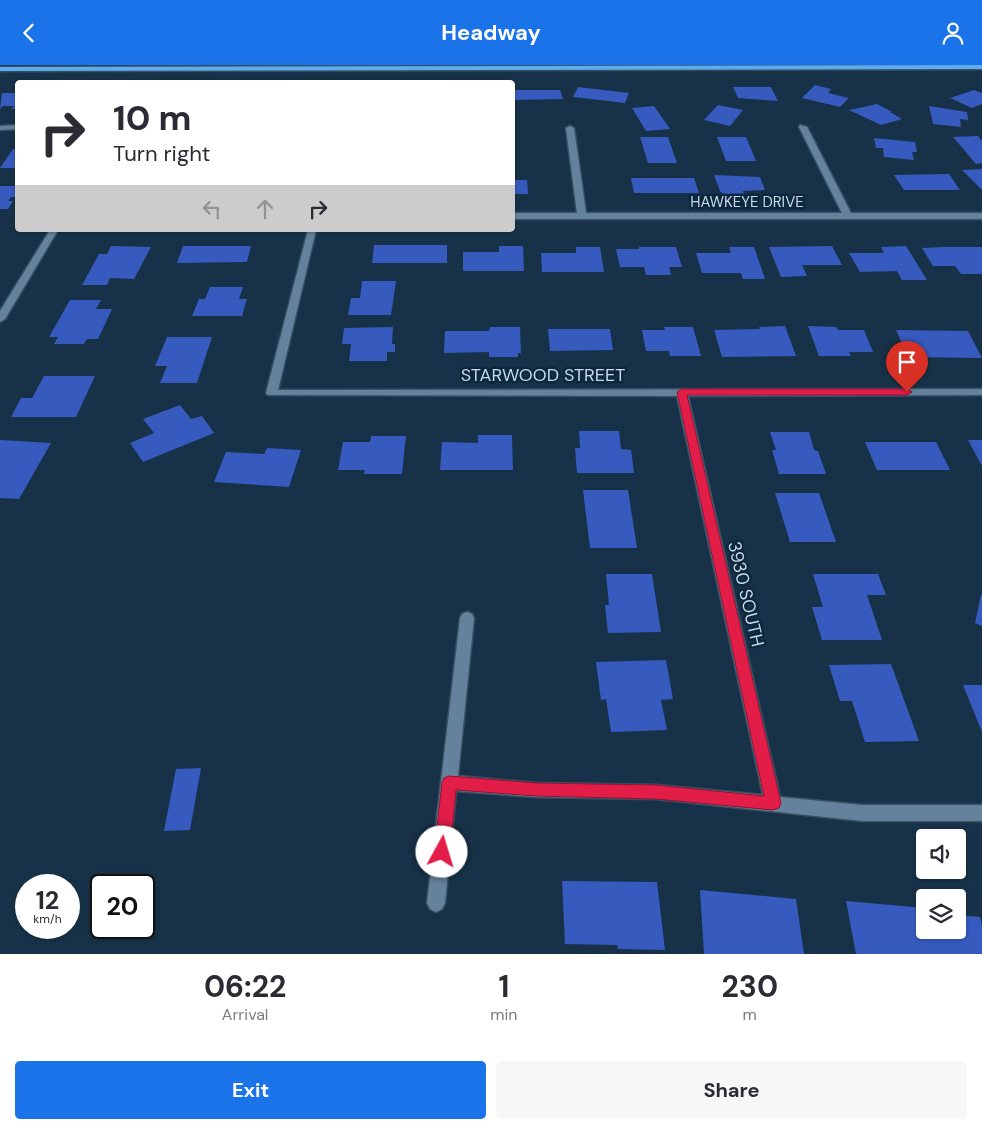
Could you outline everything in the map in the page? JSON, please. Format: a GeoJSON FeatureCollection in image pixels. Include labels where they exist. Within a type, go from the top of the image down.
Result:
{"type":"FeatureCollection","features":[{"type":"Feature","properties":{"kind":"highway"},"geometry":{"type":"LineString","coordinates":[[0,69],[982,67]]}},
{"type":"Feature","properties":{"kind":"street"},"geometry":{"type":"LineString","coordinates":[[0,128],[15,127]]}},
{"type":"Feature","properties":{"kind":"street"},"geometry":{"type":"LineString","coordinates":[[570,127],[582,216]]}},
{"type":"Feature","properties":{"kind":"street"},"geometry":{"type":"LineString","coordinates":[[803,127],[848,216]]}},
{"type":"Feature","properties":{"kind":"street","name":"HAWKEYE DRIVE"},"geometry":{"type":"LineString","coordinates":[[515,216],[982,216]]}},
{"type":"Feature","properties":{"kind":"street"},"geometry":{"type":"LineString","coordinates":[[0,319],[53,232]]}},
{"type":"Feature","properties":{"kind":"street","name":"STARWOOD STREET"},"geometry":{"type":"LineString","coordinates":[[312,232],[272,393],[982,392]]}},
{"type":"Feature","properties":{"kind":"street","name":"3930 SOUTH"},"geometry":{"type":"LineString","coordinates":[[682,392],[773,803]]}},
{"type":"Feature","properties":{"kind":"street"},"geometry":{"type":"LineString","coordinates":[[436,903],[468,618]]}},
{"type":"Feature","properties":{"kind":"street"},"geometry":{"type":"LineString","coordinates":[[449,783],[556,790],[656,792],[773,803],[807,809],[862,813],[982,813]]}},
{"type":"Feature","properties":{"kind":"building"},"geometry":{"type":"Polygon","coordinates":[[[815,85],[831,89],[828,93],[849,98],[840,107],[802,98],[815,85]]]}},
{"type":"Feature","properties":{"kind":"building"},"geometry":{"type":"Polygon","coordinates":[[[578,87],[629,93],[625,103],[573,97],[578,87]]]}},
{"type":"Feature","properties":{"kind":"building"},"geometry":{"type":"Polygon","coordinates":[[[733,87],[771,87],[778,101],[738,98],[733,87]]]}},
{"type":"Feature","properties":{"kind":"building"},"geometry":{"type":"Polygon","coordinates":[[[515,90],[560,90],[563,99],[515,100],[515,90]]]}},
{"type":"Feature","properties":{"kind":"building"},"geometry":{"type":"Polygon","coordinates":[[[974,90],[982,93],[982,104],[972,108],[950,98],[974,90]]]}},
{"type":"Feature","properties":{"kind":"building"},"geometry":{"type":"Polygon","coordinates":[[[2,93],[15,93],[15,109],[11,109],[14,106],[3,106],[0,109],[2,93]]]}},
{"type":"Feature","properties":{"kind":"building"},"geometry":{"type":"Polygon","coordinates":[[[877,104],[902,119],[881,125],[849,110],[877,104]]]}},
{"type":"Feature","properties":{"kind":"building"},"geometry":{"type":"Polygon","coordinates":[[[718,105],[743,110],[730,126],[704,120],[718,105]]]}},
{"type":"Feature","properties":{"kind":"building"},"geometry":{"type":"Polygon","coordinates":[[[654,106],[670,129],[646,131],[632,108],[654,106]]]}},
{"type":"Feature","properties":{"kind":"building"},"geometry":{"type":"Polygon","coordinates":[[[929,106],[967,112],[968,120],[960,119],[961,127],[933,124],[929,106]]]}},
{"type":"Feature","properties":{"kind":"building"},"geometry":{"type":"Polygon","coordinates":[[[978,136],[982,141],[982,163],[976,164],[953,137],[978,136]]]}},
{"type":"Feature","properties":{"kind":"building"},"geometry":{"type":"Polygon","coordinates":[[[640,137],[668,137],[677,163],[648,163],[640,137]]]}},
{"type":"Feature","properties":{"kind":"building"},"geometry":{"type":"Polygon","coordinates":[[[717,137],[746,137],[756,161],[726,161],[717,137]]]}},
{"type":"Feature","properties":{"kind":"building"},"geometry":{"type":"Polygon","coordinates":[[[874,138],[915,142],[917,152],[912,152],[914,160],[884,157],[883,148],[876,148],[874,138]]]}},
{"type":"Feature","properties":{"kind":"building"},"geometry":{"type":"Polygon","coordinates":[[[13,149],[15,149],[15,168],[0,168],[13,149]]]}},
{"type":"Feature","properties":{"kind":"building"},"geometry":{"type":"Polygon","coordinates":[[[982,169],[982,189],[962,170],[982,169]]]}},
{"type":"Feature","properties":{"kind":"building"},"geometry":{"type":"Polygon","coordinates":[[[949,174],[960,190],[904,190],[894,175],[949,174]]]}},
{"type":"Feature","properties":{"kind":"building"},"geometry":{"type":"Polygon","coordinates":[[[714,175],[760,177],[765,190],[743,191],[744,194],[723,194],[714,175]]]}},
{"type":"Feature","properties":{"kind":"building"},"geometry":{"type":"Polygon","coordinates":[[[631,178],[694,178],[699,193],[634,193],[631,178]]]}},
{"type":"Feature","properties":{"kind":"building"},"geometry":{"type":"Polygon","coordinates":[[[515,180],[527,180],[528,194],[515,194],[515,180]]]}},
{"type":"Feature","properties":{"kind":"building"},"geometry":{"type":"Polygon","coordinates":[[[0,186],[15,186],[15,197],[11,197],[8,201],[13,201],[8,209],[0,209],[0,186]]]}},
{"type":"Feature","properties":{"kind":"building"},"geometry":{"type":"Polygon","coordinates":[[[374,245],[447,245],[447,263],[372,263],[374,245]]]}},
{"type":"Feature","properties":{"kind":"building"},"geometry":{"type":"Polygon","coordinates":[[[111,246],[151,247],[134,279],[110,278],[107,285],[82,285],[99,254],[107,254],[111,246]]]}},
{"type":"Feature","properties":{"kind":"building"},"geometry":{"type":"Polygon","coordinates":[[[183,246],[251,246],[247,262],[177,263],[183,246]]]}},
{"type":"Feature","properties":{"kind":"building"},"geometry":{"type":"Polygon","coordinates":[[[499,246],[523,246],[524,271],[463,271],[463,252],[499,252],[499,246]]]}},
{"type":"Feature","properties":{"kind":"building"},"geometry":{"type":"Polygon","coordinates":[[[832,246],[842,265],[802,265],[807,276],[781,277],[769,247],[832,246]]]}},
{"type":"Feature","properties":{"kind":"building"},"geometry":{"type":"Polygon","coordinates":[[[906,246],[927,280],[902,280],[897,271],[860,272],[849,253],[884,253],[881,247],[906,246]]]}},
{"type":"Feature","properties":{"kind":"building"},"geometry":{"type":"Polygon","coordinates":[[[576,247],[600,247],[604,272],[542,272],[541,253],[576,253],[576,247]]]}},
{"type":"Feature","properties":{"kind":"building"},"geometry":{"type":"Polygon","coordinates":[[[639,247],[676,247],[682,267],[669,267],[671,275],[646,275],[644,267],[620,267],[616,249],[639,249],[639,247]]]}},
{"type":"Feature","properties":{"kind":"building"},"geometry":{"type":"Polygon","coordinates":[[[729,247],[754,247],[765,279],[743,279],[741,273],[702,273],[696,253],[731,253],[729,247]]]}},
{"type":"Feature","properties":{"kind":"building"},"geometry":{"type":"Polygon","coordinates":[[[982,247],[982,274],[961,274],[955,266],[933,266],[922,248],[982,247]]]}},
{"type":"Feature","properties":{"kind":"building"},"geometry":{"type":"Polygon","coordinates":[[[362,281],[396,281],[391,315],[348,315],[351,298],[360,298],[362,281]]]}},
{"type":"Feature","properties":{"kind":"building"},"geometry":{"type":"Polygon","coordinates":[[[210,287],[243,287],[239,299],[247,299],[242,316],[192,316],[199,299],[205,299],[210,287]]]}},
{"type":"Feature","properties":{"kind":"building"},"geometry":{"type":"Polygon","coordinates":[[[70,300],[101,300],[96,309],[112,309],[98,339],[87,339],[84,344],[54,344],[58,337],[49,337],[70,300]]]}},
{"type":"Feature","properties":{"kind":"building"},"geometry":{"type":"Polygon","coordinates":[[[785,326],[796,356],[722,357],[714,330],[760,329],[759,327],[785,326]]]}},
{"type":"Feature","properties":{"kind":"building"},"geometry":{"type":"Polygon","coordinates":[[[808,326],[836,327],[838,330],[864,330],[873,352],[849,352],[851,356],[819,356],[808,326]]]}},
{"type":"Feature","properties":{"kind":"building"},"geometry":{"type":"Polygon","coordinates":[[[393,327],[392,344],[395,344],[395,352],[387,352],[387,361],[349,361],[351,344],[342,344],[344,328],[393,327]]]}},
{"type":"Feature","properties":{"kind":"building"},"geometry":{"type":"Polygon","coordinates":[[[490,327],[520,327],[521,353],[518,353],[518,357],[489,357],[489,352],[444,353],[445,331],[489,331],[490,327]]]}},
{"type":"Feature","properties":{"kind":"building"},"geometry":{"type":"Polygon","coordinates":[[[664,327],[693,327],[701,356],[670,356],[669,351],[646,351],[642,330],[665,330],[664,327]]]}},
{"type":"Feature","properties":{"kind":"building"},"geometry":{"type":"Polygon","coordinates":[[[548,329],[610,329],[613,350],[550,351],[548,329]]]}},
{"type":"Feature","properties":{"kind":"building"},"geometry":{"type":"Polygon","coordinates":[[[896,330],[968,331],[982,358],[908,357],[896,330]]]}},
{"type":"Feature","properties":{"kind":"building"},"geometry":{"type":"Polygon","coordinates":[[[167,337],[212,337],[197,383],[160,383],[167,366],[155,366],[167,337]]]}},
{"type":"Feature","properties":{"kind":"building"},"geometry":{"type":"Polygon","coordinates":[[[44,376],[95,376],[76,417],[11,417],[21,398],[32,398],[44,376]]]}},
{"type":"Feature","properties":{"kind":"building"},"geometry":{"type":"Polygon","coordinates":[[[180,405],[191,419],[202,416],[214,433],[143,462],[130,443],[154,433],[143,419],[180,405]]]}},
{"type":"Feature","properties":{"kind":"building"},"geometry":{"type":"Polygon","coordinates":[[[579,431],[619,431],[621,449],[631,450],[634,473],[577,473],[575,448],[580,448],[579,431]]]}},
{"type":"Feature","properties":{"kind":"building"},"geometry":{"type":"Polygon","coordinates":[[[770,432],[809,432],[814,450],[818,451],[826,474],[779,474],[772,450],[776,450],[770,432]]]}},
{"type":"Feature","properties":{"kind":"building"},"geometry":{"type":"Polygon","coordinates":[[[478,435],[512,435],[513,470],[440,470],[442,442],[478,443],[478,435]]]}},
{"type":"Feature","properties":{"kind":"building"},"geometry":{"type":"Polygon","coordinates":[[[371,436],[406,436],[402,474],[364,474],[365,470],[338,470],[343,442],[370,442],[371,436]]]}},
{"type":"Feature","properties":{"kind":"building"},"geometry":{"type":"Polygon","coordinates":[[[0,440],[51,443],[19,499],[0,498],[0,440]]]}},
{"type":"Feature","properties":{"kind":"building"},"geometry":{"type":"Polygon","coordinates":[[[968,440],[982,440],[982,466],[968,440]]]}},
{"type":"Feature","properties":{"kind":"building"},"geometry":{"type":"Polygon","coordinates":[[[865,442],[936,442],[950,470],[877,470],[865,442]]]}},
{"type":"Feature","properties":{"kind":"building"},"geometry":{"type":"Polygon","coordinates":[[[267,448],[301,450],[289,487],[214,482],[226,452],[264,454],[267,448]]]}},
{"type":"Feature","properties":{"kind":"building"},"geometry":{"type":"Polygon","coordinates":[[[583,490],[628,490],[637,548],[590,548],[583,490]]]}},
{"type":"Feature","properties":{"kind":"building"},"geometry":{"type":"Polygon","coordinates":[[[775,493],[819,493],[836,542],[790,542],[775,493]]]}},
{"type":"Feature","properties":{"kind":"building"},"geometry":{"type":"Polygon","coordinates":[[[606,574],[652,574],[661,632],[608,633],[605,605],[609,605],[606,574]]]}},
{"type":"Feature","properties":{"kind":"building"},"geometry":{"type":"Polygon","coordinates":[[[813,574],[878,574],[886,595],[867,595],[882,640],[822,640],[812,607],[823,607],[813,574]]]}},
{"type":"Feature","properties":{"kind":"building"},"geometry":{"type":"Polygon","coordinates":[[[982,595],[982,626],[975,623],[982,595]]]}},
{"type":"Feature","properties":{"kind":"building"},"geometry":{"type":"Polygon","coordinates":[[[666,660],[673,699],[661,700],[667,730],[611,732],[606,699],[601,700],[596,662],[666,660]]]}},
{"type":"Feature","properties":{"kind":"building"},"geometry":{"type":"Polygon","coordinates":[[[891,664],[919,741],[865,742],[852,701],[840,701],[829,665],[891,664]]]}},
{"type":"Feature","properties":{"kind":"building"},"geometry":{"type":"Polygon","coordinates":[[[963,685],[982,685],[982,732],[963,685]]]}},
{"type":"Feature","properties":{"kind":"building"},"geometry":{"type":"Polygon","coordinates":[[[201,768],[190,830],[164,831],[176,769],[201,768]]]}},
{"type":"Feature","properties":{"kind":"building"},"geometry":{"type":"Polygon","coordinates":[[[562,881],[657,882],[665,950],[618,949],[617,945],[565,944],[562,881]]]}},
{"type":"Feature","properties":{"kind":"building"},"geometry":{"type":"Polygon","coordinates":[[[700,890],[796,899],[804,954],[704,954],[700,890]]]}},
{"type":"Feature","properties":{"kind":"building"},"geometry":{"type":"Polygon","coordinates":[[[846,901],[916,907],[916,939],[966,939],[966,916],[980,917],[982,926],[982,954],[856,954],[846,901]]]}},
{"type":"Feature","properties":{"kind":"route"},"geometry":{"type":"LineString","coordinates":[[442,852],[449,783],[536,790],[656,792],[773,803],[682,392],[907,392]]}}]}
